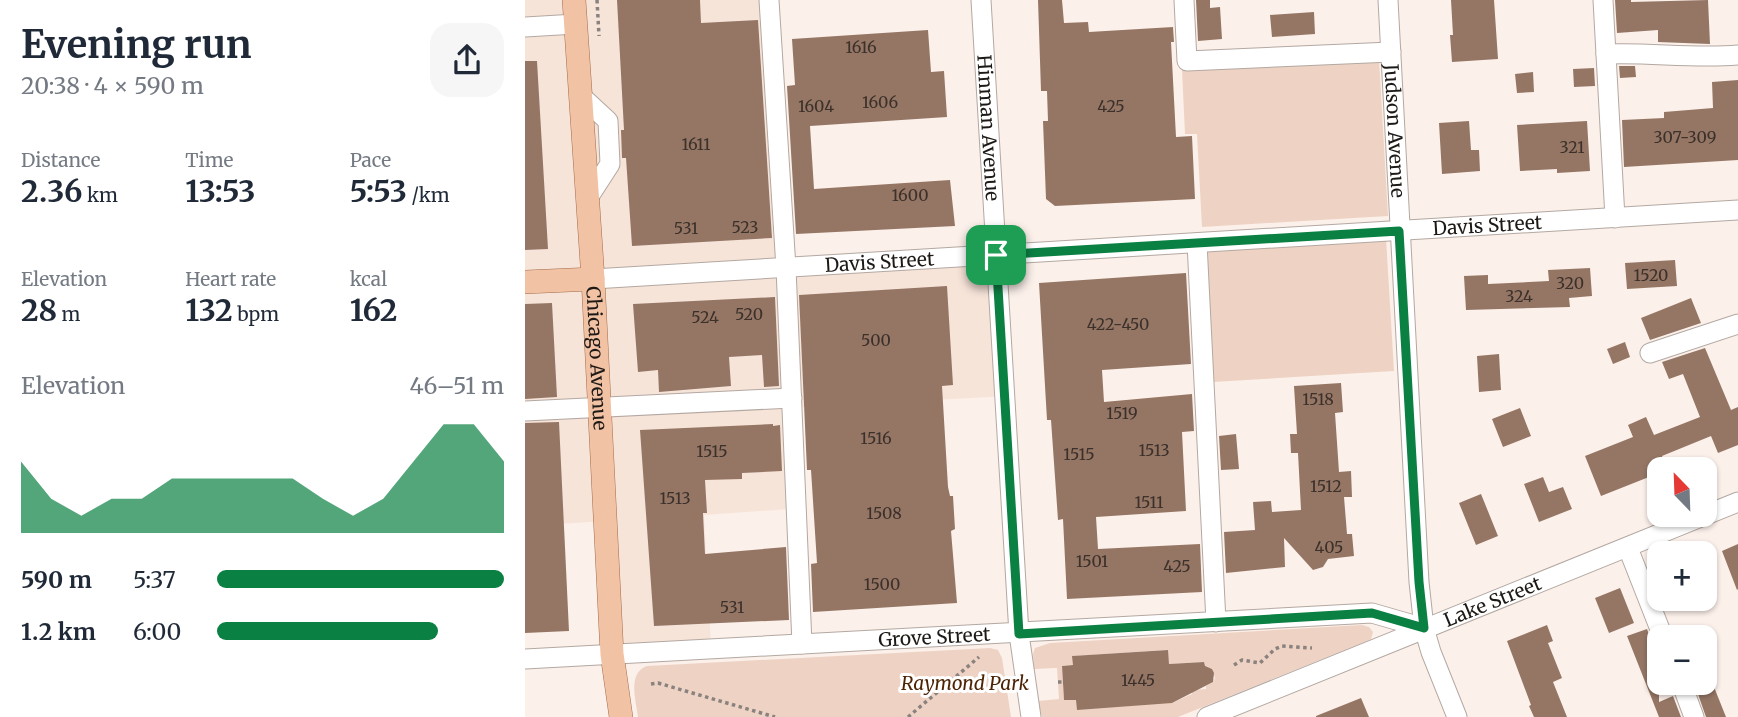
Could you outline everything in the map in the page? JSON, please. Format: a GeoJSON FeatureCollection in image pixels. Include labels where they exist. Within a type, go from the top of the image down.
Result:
{"type":"FeatureCollection","features":[{"type":"Feature","properties":{"kind":"main road","name":"Chicago Avenue"},"geometry":{"type":"LineString","coordinates":[[574,0],[593,279],[612,654],[621,717]]}},
{"type":"Feature","properties":{"kind":"main road","name":"Davis Street"},"geometry":{"type":"LineString","coordinates":[[525,282],[593,279]]}},
{"type":"Feature","properties":{"kind":"street"},"geometry":{"type":"LineString","coordinates":[[769,0],[786,268],[802,644]]}},
{"type":"Feature","properties":{"kind":"street","name":"Hinman Avenue"},"geometry":{"type":"LineString","coordinates":[[981,0],[1019,634],[1031,717]]}},
{"type":"Feature","properties":{"kind":"street"},"geometry":{"type":"LineString","coordinates":[[1184,0],[1187,61],[1391,52]]}},
{"type":"Feature","properties":{"kind":"street","name":"Judson Avenue"},"geometry":{"type":"LineString","coordinates":[[1388,0],[1419,582],[1424,628],[1430,652],[1457,717]]}},
{"type":"Feature","properties":{"kind":"street"},"geometry":{"type":"LineString","coordinates":[[1602,0],[1615,218]]}},
{"type":"Feature","properties":{"kind":"street"},"geometry":{"type":"LineString","coordinates":[[525,27],[576,24]]}},
{"type":"Feature","properties":{"kind":"street"},"geometry":{"type":"LineString","coordinates":[[1606,54],[1708,57],[1738,55]]}},
{"type":"Feature","properties":{"kind":"street","name":"Davis Street"},"geometry":{"type":"LineString","coordinates":[[593,279],[1738,210]]}},
{"type":"Feature","properties":{"kind":"street"},"geometry":{"type":"LineString","coordinates":[[1197,243],[1216,622]]}},
{"type":"Feature","properties":{"kind":"street"},"geometry":{"type":"LineString","coordinates":[[1650,353],[1738,324]]}},
{"type":"Feature","properties":{"kind":"street"},"geometry":{"type":"LineString","coordinates":[[525,411],[792,398]]}},
{"type":"Feature","properties":{"kind":"street","name":"Lake Street"},"geometry":{"type":"LineString","coordinates":[[1207,717],[1231,712],[1424,628],[1738,502]]}},
{"type":"Feature","properties":{"kind":"street"},"geometry":{"type":"LineString","coordinates":[[1628,548],[1658,625]]}},
{"type":"Feature","properties":{"kind":"street","name":"Grove Street"},"geometry":{"type":"LineString","coordinates":[[525,659],[1372,613],[1424,628]]}},
{"type":"Feature","properties":{"kind":"street"},"geometry":{"type":"LineString","coordinates":[[1686,695],[1694,717]]}},
{"type":"Feature","properties":{"kind":"path"},"geometry":{"type":"LineString","coordinates":[[1234,665],[1242,660],[1260,663],[1282,646],[1312,648]]}},
{"type":"Feature","properties":{"kind":"path"},"geometry":{"type":"LineString","coordinates":[[908,717],[979,657]]}},
{"type":"Feature","properties":{"kind":"path"},"geometry":{"type":"LineString","coordinates":[[651,684],[658,683],[775,717]]}},
{"type":"Feature","properties":{"kind":"shaded area"},"geometry":{"type":"Polygon","coordinates":[[[525,0],[766,0],[783,271],[1000,259],[1007,396],[788,408],[791,509],[704,515],[711,644],[614,651],[607,521],[525,526],[525,0]]]}},
{"type":"Feature","properties":{"kind":"green space"},"geometry":{"type":"Polygon","coordinates":[[[1379,59],[1388,216],[1202,227],[1197,134],[1185,134],[1182,70],[1379,59]]]}},
{"type":"Feature","properties":{"kind":"green space"},"geometry":{"type":"Polygon","coordinates":[[[1386,238],[1394,371],[1213,382],[1205,252],[1386,238]]]}},
{"type":"Feature","properties":{"kind":"green space"},"geometry":{"type":"Polygon","coordinates":[[[1362,625],[1373,632],[1371,639],[1365,642],[1178,717],[1042,717],[1038,701],[1059,699],[1057,668],[1034,669],[1033,654],[1035,648],[1050,643],[1362,625]],[[1167,650],[1073,656],[1073,665],[1062,666],[1064,699],[1172,703],[1192,694],[1192,690],[1206,689],[1215,678],[1212,669],[1205,667],[1204,662],[1169,664],[1167,650]]]}},
{"type":"Feature","properties":{"kind":"green space","name":"Raymond Park"},"geometry":{"type":"Polygon","coordinates":[[[990,648],[998,650],[1002,658],[1011,717],[638,717],[635,681],[641,670],[647,666],[990,648]]]}},
{"type":"Feature","properties":{"kind":"building"},"geometry":{"type":"Polygon","coordinates":[[[617,0],[700,0],[701,23],[758,20],[772,238],[632,246],[626,158],[622,158],[621,130],[624,130],[617,0]]]}},
{"type":"Feature","properties":{"kind":"building"},"geometry":{"type":"Polygon","coordinates":[[[1038,0],[1062,0],[1064,23],[1088,22],[1089,32],[1173,27],[1174,42],[1171,42],[1176,137],[1192,136],[1195,199],[1055,206],[1046,199],[1043,121],[1048,121],[1047,91],[1041,91],[1038,0]]]}},
{"type":"Feature","properties":{"kind":"building"},"geometry":{"type":"Polygon","coordinates":[[[1196,0],[1210,0],[1210,8],[1220,7],[1222,39],[1198,41],[1196,0]]]}},
{"type":"Feature","properties":{"kind":"building"},"geometry":{"type":"Polygon","coordinates":[[[1451,0],[1494,0],[1498,59],[1452,62],[1451,0]]]}},
{"type":"Feature","properties":{"kind":"building"},"geometry":{"type":"Polygon","coordinates":[[[1615,0],[1708,0],[1710,44],[1658,42],[1658,30],[1617,33],[1615,0]]]}},
{"type":"Feature","properties":{"kind":"building"},"geometry":{"type":"Polygon","coordinates":[[[1314,12],[1315,34],[1272,37],[1270,15],[1314,12]]]}},
{"type":"Feature","properties":{"kind":"building"},"geometry":{"type":"Polygon","coordinates":[[[928,30],[931,72],[944,71],[947,117],[810,126],[814,189],[950,180],[955,226],[796,234],[787,86],[795,85],[792,39],[928,30]]]}},
{"type":"Feature","properties":{"kind":"building"},"geometry":{"type":"Polygon","coordinates":[[[525,61],[537,61],[548,249],[525,250],[525,61]]]}},
{"type":"Feature","properties":{"kind":"building"},"geometry":{"type":"Polygon","coordinates":[[[1619,66],[1635,66],[1636,77],[1620,78],[1619,66]]]}},
{"type":"Feature","properties":{"kind":"building"},"geometry":{"type":"Polygon","coordinates":[[[1594,68],[1595,86],[1574,87],[1573,69],[1594,68]]]}},
{"type":"Feature","properties":{"kind":"building"},"geometry":{"type":"Polygon","coordinates":[[[1533,72],[1534,92],[1517,93],[1515,74],[1533,72]]]}},
{"type":"Feature","properties":{"kind":"building"},"geometry":{"type":"Polygon","coordinates":[[[1738,80],[1738,160],[1624,167],[1622,120],[1664,118],[1664,112],[1713,108],[1712,82],[1738,80]]]}},
{"type":"Feature","properties":{"kind":"building"},"geometry":{"type":"Polygon","coordinates":[[[1469,121],[1471,150],[1479,150],[1480,171],[1442,174],[1439,123],[1469,121]]]}},
{"type":"Feature","properties":{"kind":"building"},"geometry":{"type":"Polygon","coordinates":[[[1587,121],[1590,171],[1520,171],[1517,125],[1587,121]]]}},
{"type":"Feature","properties":{"kind":"building"},"geometry":{"type":"Polygon","coordinates":[[[1675,260],[1677,286],[1627,289],[1625,263],[1675,260]]]}},
{"type":"Feature","properties":{"kind":"building"},"geometry":{"type":"Polygon","coordinates":[[[1590,268],[1592,296],[1569,298],[1570,307],[1466,310],[1464,276],[1488,275],[1488,284],[1549,281],[1548,270],[1590,268]]]}},
{"type":"Feature","properties":{"kind":"building"},"geometry":{"type":"Polygon","coordinates":[[[1186,273],[1191,364],[1102,370],[1104,402],[1192,394],[1194,431],[1182,432],[1186,511],[1096,517],[1098,549],[1200,544],[1202,592],[1067,599],[1063,519],[1058,520],[1051,420],[1047,420],[1039,283],[1186,273]]]}},
{"type":"Feature","properties":{"kind":"building"},"geometry":{"type":"Polygon","coordinates":[[[947,286],[953,385],[942,386],[948,487],[950,496],[953,496],[955,529],[951,531],[957,603],[813,612],[811,564],[817,563],[811,470],[807,470],[799,295],[947,286]]]}},
{"type":"Feature","properties":{"kind":"building"},"geometry":{"type":"Polygon","coordinates":[[[775,297],[779,386],[764,387],[762,355],[729,357],[731,386],[659,392],[658,370],[638,372],[633,304],[775,297]]]}},
{"type":"Feature","properties":{"kind":"building"},"geometry":{"type":"Polygon","coordinates":[[[1691,298],[1701,323],[1650,340],[1641,318],[1691,298]]]}},
{"type":"Feature","properties":{"kind":"building"},"geometry":{"type":"Polygon","coordinates":[[[552,303],[557,397],[525,399],[525,304],[552,303]]]}},
{"type":"Feature","properties":{"kind":"building"},"geometry":{"type":"Polygon","coordinates":[[[1625,342],[1630,357],[1613,364],[1607,349],[1625,342]]]}},
{"type":"Feature","properties":{"kind":"building"},"geometry":{"type":"Polygon","coordinates":[[[1705,348],[1731,410],[1738,407],[1738,445],[1718,453],[1711,436],[1662,457],[1647,457],[1647,478],[1601,496],[1585,456],[1633,437],[1628,425],[1646,417],[1654,435],[1700,417],[1683,374],[1669,379],[1662,362],[1705,348]]]}},
{"type":"Feature","properties":{"kind":"building"},"geometry":{"type":"Polygon","coordinates":[[[1499,354],[1501,390],[1479,392],[1477,356],[1499,354]]]}},
{"type":"Feature","properties":{"kind":"building"},"geometry":{"type":"Polygon","coordinates":[[[1341,383],[1343,412],[1335,413],[1339,472],[1351,471],[1352,497],[1344,497],[1347,534],[1352,534],[1354,556],[1328,559],[1323,567],[1313,570],[1284,538],[1285,567],[1226,573],[1224,532],[1255,530],[1253,502],[1271,501],[1272,512],[1301,510],[1298,453],[1291,453],[1290,434],[1297,434],[1294,386],[1341,383]]]}},
{"type":"Feature","properties":{"kind":"building"},"geometry":{"type":"Polygon","coordinates":[[[1520,408],[1531,436],[1503,447],[1492,419],[1520,408]]]}},
{"type":"Feature","properties":{"kind":"building"},"geometry":{"type":"Polygon","coordinates":[[[559,422],[569,631],[525,633],[525,423],[559,422]]]}},
{"type":"Feature","properties":{"kind":"building"},"geometry":{"type":"Polygon","coordinates":[[[780,425],[782,471],[742,473],[742,479],[705,480],[705,554],[786,547],[789,620],[654,626],[640,430],[780,425]]]}},
{"type":"Feature","properties":{"kind":"building"},"geometry":{"type":"Polygon","coordinates":[[[1236,434],[1239,469],[1221,470],[1219,436],[1236,434]]]}},
{"type":"Feature","properties":{"kind":"building"},"geometry":{"type":"Polygon","coordinates":[[[1543,477],[1549,492],[1563,487],[1572,509],[1539,522],[1524,484],[1543,477]]]}},
{"type":"Feature","properties":{"kind":"building"},"geometry":{"type":"Polygon","coordinates":[[[1481,494],[1498,536],[1476,545],[1459,503],[1481,494]]]}},
{"type":"Feature","properties":{"kind":"building"},"geometry":{"type":"Polygon","coordinates":[[[1738,544],[1738,589],[1737,590],[1722,551],[1738,544]]]}},
{"type":"Feature","properties":{"kind":"building"},"geometry":{"type":"Polygon","coordinates":[[[1620,588],[1634,623],[1609,633],[1595,598],[1620,588]]]}},
{"type":"Feature","properties":{"kind":"building"},"geometry":{"type":"Polygon","coordinates":[[[1547,625],[1553,641],[1548,643],[1562,678],[1553,682],[1567,717],[1534,717],[1507,641],[1547,625]]]}},
{"type":"Feature","properties":{"kind":"building"},"geometry":{"type":"Polygon","coordinates":[[[1647,629],[1647,687],[1627,636],[1647,629]]]}},
{"type":"Feature","properties":{"kind":"building"},"geometry":{"type":"Polygon","coordinates":[[[1168,650],[1169,664],[1204,662],[1214,673],[1213,682],[1172,703],[1077,710],[1076,700],[1064,700],[1062,666],[1073,665],[1072,656],[1168,650]]]}},
{"type":"Feature","properties":{"kind":"building"},"geometry":{"type":"Polygon","coordinates":[[[1717,694],[1726,717],[1706,717],[1698,695],[1717,694]]]}},
{"type":"Feature","properties":{"kind":"building"},"geometry":{"type":"Polygon","coordinates":[[[1650,695],[1659,695],[1659,702],[1673,696],[1681,717],[1659,717],[1650,695]]]}},
{"type":"Feature","properties":{"kind":"building"},"geometry":{"type":"Polygon","coordinates":[[[1361,698],[1369,717],[1316,717],[1316,716],[1361,698]]]}},
{"type":"Feature","properties":{"kind":"route"},"geometry":{"type":"LineString","coordinates":[[1399,231],[1424,628],[1372,613],[1019,634],[996,255],[1399,231]]}}]}
